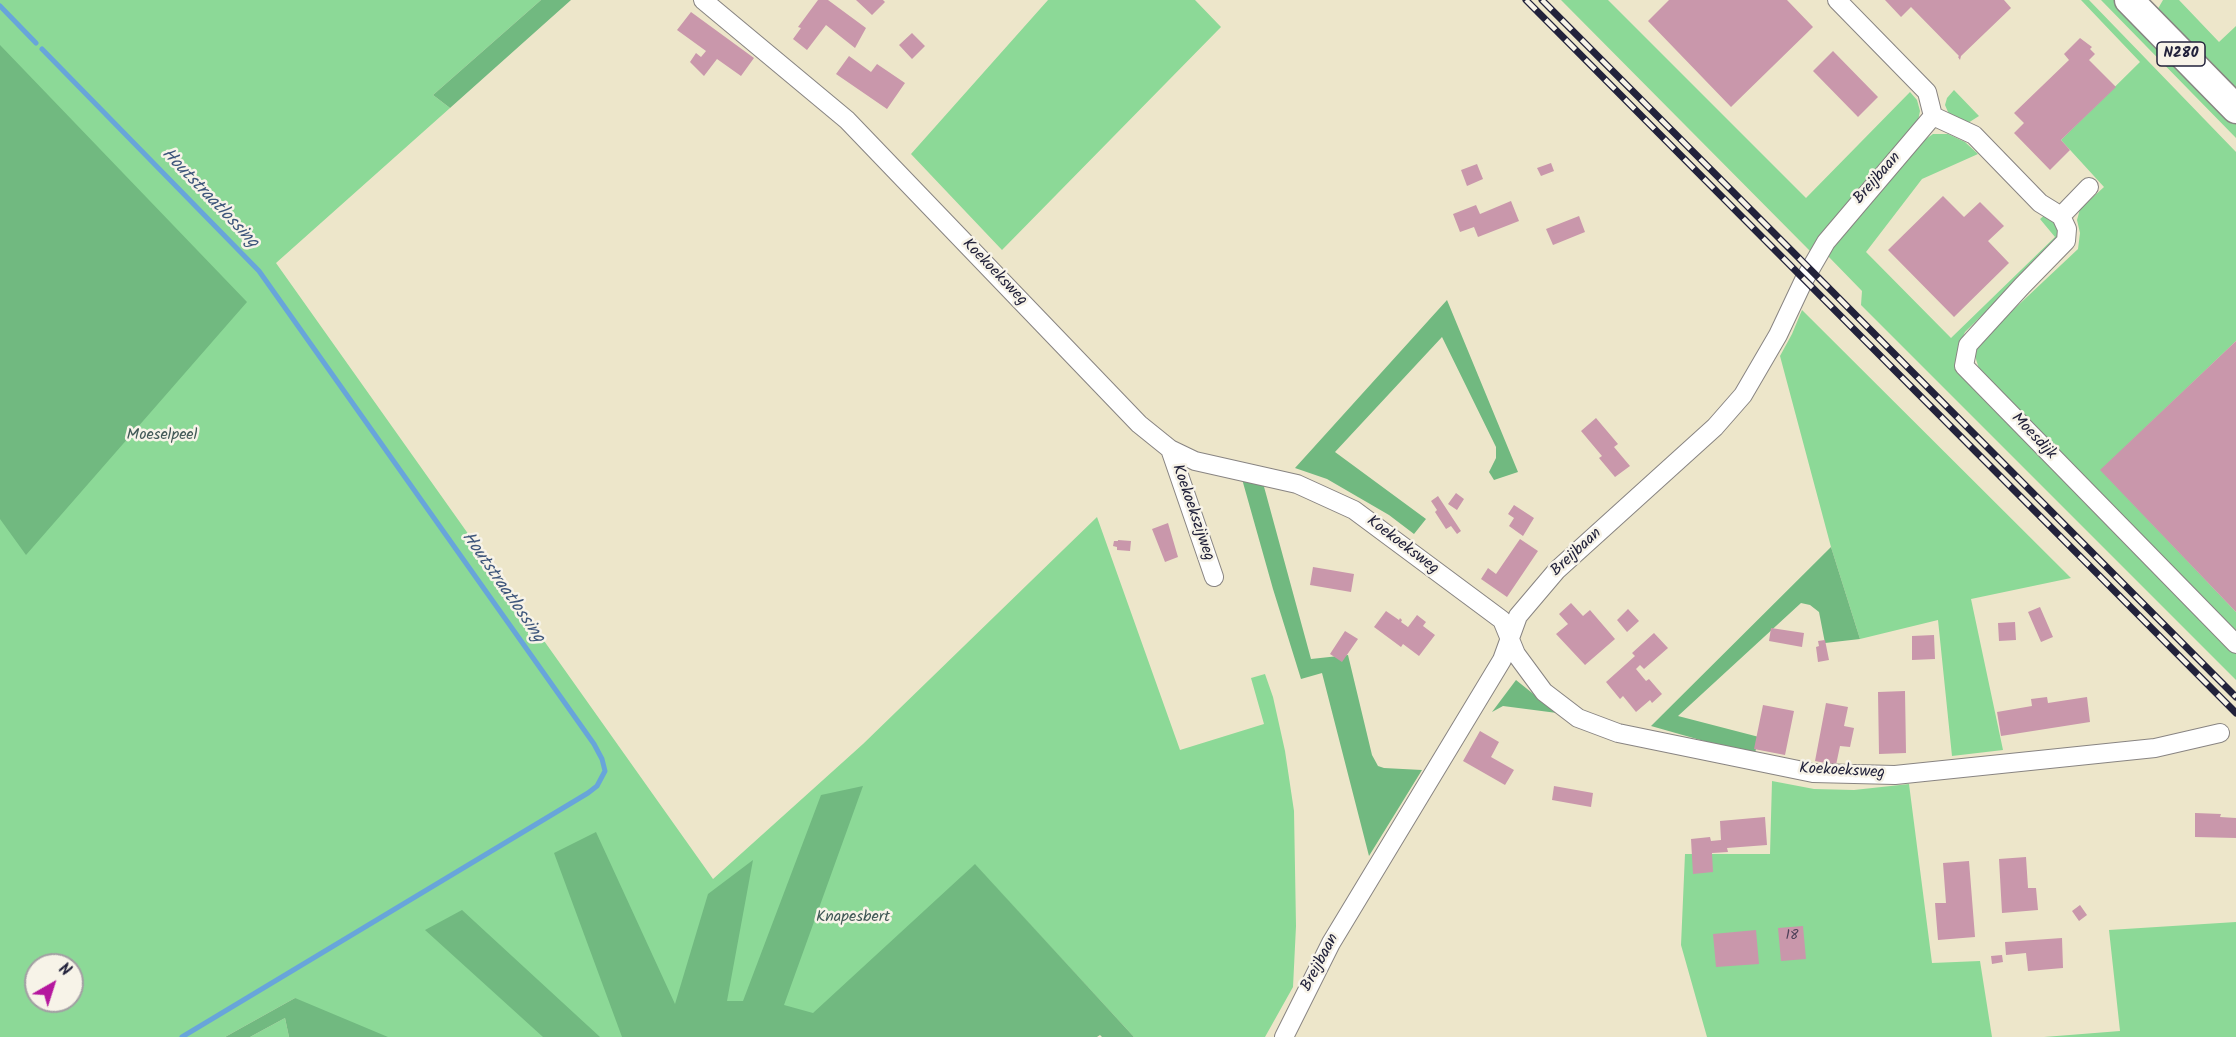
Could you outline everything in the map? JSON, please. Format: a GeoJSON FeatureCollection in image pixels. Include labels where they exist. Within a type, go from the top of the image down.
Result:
{"type":"FeatureCollection","features":[{"type":"Feature","properties":{"kind":"main road","name":"N280"},"geometry":{"type":"LineString","coordinates":[[2129,0],[2236,109]]}},
{"type":"Feature","properties":{"kind":"street","name":"Koekoeksweg"},"geometry":{"type":"LineString","coordinates":[[703,0],[848,120],[1139,424],[1170,449],[1195,461],[1297,484],[1354,510],[1502,620],[1516,654],[1544,692],[1578,717],[1618,733],[1813,773],[1895,775],[2155,748],[2220,733]]}},
{"type":"Feature","properties":{"kind":"street"},"geometry":{"type":"LineString","coordinates":[[1837,0],[1927,92],[1933,116],[1974,135],[2040,203],[2061,216],[2089,187]]}},
{"type":"Feature","properties":{"kind":"street","name":"Breijbaan"},"geometry":{"type":"LineString","coordinates":[[1284,1037],[1330,943],[1502,660],[1518,616],[1557,570],[1715,427],[1743,395],[1778,335],[1810,269],[1826,242],[1933,116]]}},
{"type":"Feature","properties":{"kind":"street","name":"Moesdijk"},"geometry":{"type":"LineString","coordinates":[[2061,216],[2067,229],[2066,241],[1968,345],[1964,366],[2236,644]]}},
{"type":"Feature","properties":{"kind":"street","name":"Koekoekszijweg"},"geometry":{"type":"LineString","coordinates":[[1170,449],[1214,577]]}},
{"type":"Feature","properties":{"kind":"green space"},"geometry":{"type":"Polygon","coordinates":[[[0,0],[541,0],[433,95],[450,108],[276,263],[713,879],[863,744],[1097,517],[1180,750],[1264,724],[1251,678],[1265,674],[1273,697],[1285,751],[1294,811],[1296,926],[1293,987],[1265,1037],[1134,1037],[975,865],[970,869],[1088,1037],[309,1037],[295,998],[225,1037],[0,1037],[0,0]]]}},
{"type":"Feature","properties":{"kind":"green space"},"geometry":{"type":"Polygon","coordinates":[[[541,0],[571,0],[450,108],[433,95],[541,0]]]}},
{"type":"Feature","properties":{"kind":"green space"},"geometry":{"type":"Polygon","coordinates":[[[1048,0],[1195,0],[1221,27],[1002,250],[911,154],[1048,0]]]}},
{"type":"Feature","properties":{"kind":"green space"},"geometry":{"type":"Polygon","coordinates":[[[1561,0],[1608,0],[1806,198],[1910,92],[1917,100],[1920,111],[1918,121],[1869,176],[1810,251],[1561,0]]]}},
{"type":"Feature","properties":{"kind":"green space"},"geometry":{"type":"Polygon","coordinates":[[[2081,0],[2089,0],[2236,152],[2236,341],[2101,470],[2236,612],[2236,637],[1980,372],[1975,356],[1978,343],[2078,249],[2080,233],[2077,220],[2080,209],[2104,187],[2061,140],[2140,62],[2081,0]]]}},
{"type":"Feature","properties":{"kind":"green space"},"geometry":{"type":"Polygon","coordinates":[[[2101,0],[2116,0],[2236,123],[2236,138],[2101,0]]]}},
{"type":"Feature","properties":{"kind":"green space"},"geometry":{"type":"Polygon","coordinates":[[[2163,0],[2179,0],[2219,42],[2236,26],[2236,95],[2156,12],[2163,0]]]}},
{"type":"Feature","properties":{"kind":"green space"},"geometry":{"type":"Polygon","coordinates":[[[0,45],[247,302],[26,555],[0,519],[0,45]]]}},
{"type":"Feature","properties":{"kind":"green space"},"geometry":{"type":"Polygon","coordinates":[[[1954,90],[1979,116],[1968,123],[1957,120],[1948,112],[1945,105],[1947,98],[1954,90]]]}},
{"type":"Feature","properties":{"kind":"green space"},"geometry":{"type":"Polygon","coordinates":[[[1933,134],[1948,134],[1965,142],[1978,154],[1922,179],[1866,252],[1951,338],[2055,237],[2040,219],[2046,214],[2057,221],[2058,241],[1965,332],[1957,357],[2236,651],[2236,680],[1861,305],[1862,291],[1827,255],[1844,231],[1923,141],[1933,134]]]}},
{"type":"Feature","properties":{"kind":"green space"},"geometry":{"type":"Polygon","coordinates":[[[1447,300],[1518,472],[1494,480],[1489,472],[1496,458],[1496,447],[1442,337],[1335,452],[1426,519],[1414,534],[1389,515],[1327,479],[1295,468],[1447,300]]]}},
{"type":"Feature","properties":{"kind":"green space"},"geometry":{"type":"Polygon","coordinates":[[[1802,310],[2071,578],[1971,599],[2003,750],[1952,756],[1938,620],[1860,639],[1831,547],[1780,356],[1802,310]]]}},
{"type":"Feature","properties":{"kind":"green space"},"geometry":{"type":"Polygon","coordinates":[[[1242,479],[1263,483],[1311,659],[1348,655],[1372,755],[1378,766],[1422,770],[1369,856],[1322,673],[1301,679],[1242,479]]]}},
{"type":"Feature","properties":{"kind":"green space"},"geometry":{"type":"Polygon","coordinates":[[[1831,547],[1860,639],[1825,643],[1819,612],[1810,605],[1801,603],[1678,716],[1759,737],[1755,753],[1651,726],[1831,547]]]}},
{"type":"Feature","properties":{"kind":"green space"},"geometry":{"type":"Polygon","coordinates":[[[1516,680],[1557,713],[1503,706],[1492,712],[1516,680]]]}},
{"type":"Feature","properties":{"kind":"green space"},"geometry":{"type":"Polygon","coordinates":[[[1772,781],[1814,789],[1854,790],[1909,784],[1932,963],[1980,961],[1992,1037],[1707,1037],[1681,945],[1685,854],[1770,854],[1772,781]]]}},
{"type":"Feature","properties":{"kind":"green space"},"geometry":{"type":"Polygon","coordinates":[[[863,786],[784,1005],[813,1013],[975,864],[1134,1037],[1102,1037],[1100,1035],[1097,1037],[622,1037],[554,853],[596,832],[675,1004],[708,894],[753,860],[727,1001],[743,1001],[821,795],[863,786]]]}},
{"type":"Feature","properties":{"kind":"green space"},"geometry":{"type":"Polygon","coordinates":[[[462,910],[600,1037],[543,1037],[425,930],[462,910]]]}},
{"type":"Feature","properties":{"kind":"green space"},"geometry":{"type":"Polygon","coordinates":[[[2236,922],[2236,1037],[2044,1037],[2120,1031],[2109,930],[2236,922]]]}},
{"type":"Feature","properties":{"kind":"green space"},"geometry":{"type":"Polygon","coordinates":[[[295,998],[388,1037],[289,1037],[285,1018],[250,1037],[225,1037],[295,998]]]}},
{"type":"Feature","properties":{"kind":"green space"},"geometry":{"type":"Polygon","coordinates":[[[285,1018],[289,1037],[250,1037],[285,1018]]]}},
{"type":"Feature","properties":{"kind":"building"},"geometry":{"type":"Polygon","coordinates":[[[818,0],[828,0],[866,28],[855,48],[826,25],[807,50],[793,39],[801,28],[798,27],[818,0]]]}},
{"type":"Feature","properties":{"kind":"building"},"geometry":{"type":"Polygon","coordinates":[[[856,0],[883,0],[885,2],[872,15],[856,0]]]}},
{"type":"Feature","properties":{"kind":"building"},"geometry":{"type":"Polygon","coordinates":[[[1669,0],[1787,0],[1813,27],[1731,107],[1648,21],[1669,0]]]}},
{"type":"Feature","properties":{"kind":"building"},"geometry":{"type":"Polygon","coordinates":[[[1885,0],[2004,0],[2011,8],[1961,56],[1960,60],[1959,56],[1911,7],[1901,17],[1885,0]]]}},
{"type":"Feature","properties":{"kind":"building"},"geometry":{"type":"Polygon","coordinates":[[[691,12],[754,58],[741,76],[717,59],[704,76],[690,62],[696,53],[701,57],[706,51],[677,30],[691,12]]]}},
{"type":"Feature","properties":{"kind":"building"},"geometry":{"type":"Polygon","coordinates":[[[912,33],[925,46],[912,59],[899,45],[912,33]]]}},
{"type":"Feature","properties":{"kind":"building"},"geometry":{"type":"Polygon","coordinates":[[[2080,38],[2092,47],[2090,49],[2095,54],[2089,60],[2116,87],[2061,140],[2070,150],[2050,170],[2014,133],[2024,123],[2014,113],[2069,60],[2064,54],[2080,38]]]}},
{"type":"Feature","properties":{"kind":"building"},"geometry":{"type":"Polygon","coordinates":[[[1833,51],[1878,97],[1858,117],[1813,71],[1833,51]]]}},
{"type":"Feature","properties":{"kind":"building"},"geometry":{"type":"Polygon","coordinates":[[[849,56],[871,72],[877,64],[905,83],[887,109],[836,74],[849,56]]]}},
{"type":"Feature","properties":{"kind":"building"},"geometry":{"type":"Polygon","coordinates":[[[1551,163],[1554,171],[1541,176],[1537,168],[1551,163]]]}},
{"type":"Feature","properties":{"kind":"building"},"geometry":{"type":"Polygon","coordinates":[[[1477,164],[1483,179],[1467,186],[1461,170],[1477,164]]]}},
{"type":"Feature","properties":{"kind":"building"},"geometry":{"type":"Polygon","coordinates":[[[1943,196],[1964,217],[1980,202],[2004,226],[1988,241],[2009,263],[1954,317],[1888,250],[1943,196]]]}},
{"type":"Feature","properties":{"kind":"building"},"geometry":{"type":"Polygon","coordinates":[[[1511,201],[1519,221],[1478,237],[1474,227],[1460,232],[1453,214],[1476,205],[1480,214],[1511,201]]]}},
{"type":"Feature","properties":{"kind":"building"},"geometry":{"type":"Polygon","coordinates":[[[1579,216],[1585,232],[1553,245],[1546,229],[1579,216]]]}},
{"type":"Feature","properties":{"kind":"building"},"geometry":{"type":"Polygon","coordinates":[[[2236,341],[2236,612],[2100,470],[2236,341]]]}},
{"type":"Feature","properties":{"kind":"building"},"geometry":{"type":"Polygon","coordinates":[[[1596,418],[1618,444],[1614,447],[1630,466],[1615,477],[1599,458],[1602,456],[1581,431],[1596,418]]]}},
{"type":"Feature","properties":{"kind":"building"},"geometry":{"type":"Polygon","coordinates":[[[1456,493],[1464,499],[1457,510],[1448,504],[1456,493]]]}},
{"type":"Feature","properties":{"kind":"building"},"geometry":{"type":"Polygon","coordinates":[[[1438,496],[1461,531],[1457,534],[1451,526],[1446,529],[1435,512],[1437,510],[1431,501],[1438,496]]]}},
{"type":"Feature","properties":{"kind":"building"},"geometry":{"type":"Polygon","coordinates":[[[1514,505],[1534,518],[1523,536],[1509,526],[1514,518],[1508,514],[1514,505]]]}},
{"type":"Feature","properties":{"kind":"building"},"geometry":{"type":"Polygon","coordinates":[[[1168,523],[1178,557],[1165,562],[1152,529],[1168,523]]]}},
{"type":"Feature","properties":{"kind":"building"},"geometry":{"type":"Polygon","coordinates":[[[1520,539],[1538,551],[1507,597],[1481,579],[1488,568],[1496,574],[1520,539]]]}},
{"type":"Feature","properties":{"kind":"building"},"geometry":{"type":"Polygon","coordinates":[[[1114,541],[1131,541],[1130,551],[1117,550],[1117,547],[1113,546],[1114,541]]]}},
{"type":"Feature","properties":{"kind":"building"},"geometry":{"type":"Polygon","coordinates":[[[1313,567],[1354,574],[1351,592],[1310,585],[1313,567]]]}},
{"type":"Feature","properties":{"kind":"building"},"geometry":{"type":"Polygon","coordinates":[[[1571,603],[1583,616],[1590,610],[1615,639],[1585,665],[1556,634],[1568,624],[1559,614],[1571,603]]]}},
{"type":"Feature","properties":{"kind":"building"},"geometry":{"type":"Polygon","coordinates":[[[2040,607],[2053,637],[2041,642],[2028,612],[2040,607]]]}},
{"type":"Feature","properties":{"kind":"building"},"geometry":{"type":"Polygon","coordinates":[[[1628,609],[1639,621],[1627,632],[1617,620],[1628,609]]]}},
{"type":"Feature","properties":{"kind":"building"},"geometry":{"type":"Polygon","coordinates":[[[1386,611],[1399,620],[1400,618],[1401,622],[1408,627],[1417,615],[1426,622],[1423,626],[1435,635],[1419,656],[1403,644],[1401,647],[1374,627],[1386,611]]]}},
{"type":"Feature","properties":{"kind":"building"},"geometry":{"type":"Polygon","coordinates":[[[2015,622],[2016,640],[1999,641],[1998,623],[2015,622]]]}},
{"type":"Feature","properties":{"kind":"building"},"geometry":{"type":"Polygon","coordinates":[[[1771,628],[1804,633],[1802,647],[1769,641],[1771,628]]]}},
{"type":"Feature","properties":{"kind":"building"},"geometry":{"type":"Polygon","coordinates":[[[1345,631],[1358,639],[1342,662],[1330,654],[1345,631]]]}},
{"type":"Feature","properties":{"kind":"building"},"geometry":{"type":"Polygon","coordinates":[[[1654,633],[1668,648],[1644,669],[1640,665],[1636,669],[1646,681],[1649,679],[1662,694],[1652,703],[1650,700],[1636,712],[1623,696],[1620,699],[1606,682],[1635,656],[1632,653],[1654,633]]]}},
{"type":"Feature","properties":{"kind":"building"},"geometry":{"type":"Polygon","coordinates":[[[1934,635],[1935,659],[1912,660],[1912,636],[1934,635]]]}},
{"type":"Feature","properties":{"kind":"building"},"geometry":{"type":"Polygon","coordinates":[[[1825,640],[1829,660],[1818,662],[1816,647],[1819,646],[1818,641],[1825,640]]]}},
{"type":"Feature","properties":{"kind":"building"},"geometry":{"type":"Polygon","coordinates":[[[1905,691],[1906,753],[1879,754],[1878,692],[1905,691]]]}},
{"type":"Feature","properties":{"kind":"building"},"geometry":{"type":"Polygon","coordinates":[[[2047,697],[2048,703],[2087,697],[2090,722],[2001,736],[1997,712],[2032,706],[2031,699],[2047,697]]]}},
{"type":"Feature","properties":{"kind":"building"},"geometry":{"type":"Polygon","coordinates":[[[1826,703],[1848,707],[1844,726],[1854,728],[1850,747],[1840,746],[1836,765],[1815,761],[1826,703]]]}},
{"type":"Feature","properties":{"kind":"building"},"geometry":{"type":"Polygon","coordinates":[[[1763,705],[1794,711],[1785,755],[1754,749],[1763,705]]]}},
{"type":"Feature","properties":{"kind":"building"},"geometry":{"type":"Polygon","coordinates":[[[1480,731],[1499,742],[1491,757],[1514,770],[1505,785],[1463,761],[1480,731]]]}},
{"type":"Feature","properties":{"kind":"building"},"geometry":{"type":"Polygon","coordinates":[[[1554,786],[1593,793],[1591,807],[1552,800],[1554,786]]]}},
{"type":"Feature","properties":{"kind":"building"},"geometry":{"type":"Polygon","coordinates":[[[2195,813],[2221,814],[2220,817],[2236,818],[2236,838],[2195,837],[2195,813]]]}},
{"type":"Feature","properties":{"kind":"building"},"geometry":{"type":"Polygon","coordinates":[[[1765,817],[1767,845],[1727,848],[1728,852],[1712,853],[1713,872],[1693,874],[1691,839],[1710,837],[1711,841],[1721,840],[1720,821],[1765,817]]]}},
{"type":"Feature","properties":{"kind":"building"},"geometry":{"type":"Polygon","coordinates":[[[2026,857],[2028,888],[2036,888],[2038,910],[2002,913],[1999,859],[2026,857]]]}},
{"type":"Feature","properties":{"kind":"building"},"geometry":{"type":"Polygon","coordinates":[[[1969,861],[1975,937],[1938,940],[1935,903],[1946,903],[1943,863],[1969,861]]]}},
{"type":"Feature","properties":{"kind":"building"},"geometry":{"type":"Polygon","coordinates":[[[2080,905],[2087,915],[2079,921],[2072,911],[2080,905]]]}},
{"type":"Feature","properties":{"kind":"building"},"geometry":{"type":"Polygon","coordinates":[[[1803,926],[1806,959],[1781,961],[1778,928],[1803,926]]]}},
{"type":"Feature","properties":{"kind":"building"},"geometry":{"type":"Polygon","coordinates":[[[1756,930],[1759,964],[1716,967],[1713,934],[1756,930]]]}},
{"type":"Feature","properties":{"kind":"building"},"geometry":{"type":"Polygon","coordinates":[[[2062,938],[2063,968],[2028,971],[2026,953],[2006,955],[2005,942],[2062,938]]]}},
{"type":"Feature","properties":{"kind":"building"},"geometry":{"type":"Polygon","coordinates":[[[2002,955],[2003,962],[1992,964],[1991,956],[2002,955]]]}},
{"type":"Feature","properties":{"kind":"waterway","name":"Houtstraatlossing"},"geometry":{"type":"LineString","coordinates":[[0,6],[36,43]]}},
{"type":"Feature","properties":{"kind":"waterway","name":"Houtstraatlossing"},"geometry":{"type":"LineString","coordinates":[[42,49],[259,271],[594,744],[605,771],[597,786],[588,793],[182,1037]]}},
{"type":"Feature","properties":{"kind":"railway"},"geometry":{"type":"LineString","coordinates":[[1526,0],[2236,713]]}},
{"type":"Feature","properties":{"kind":"railway"},"geometry":{"type":"LineString","coordinates":[[1542,0],[2236,697]]}},
{"type":"Feature","properties":{"kind":"park label","name":"Moeselpeel"},"geometry":{"type":"Point","coordinates":[162,436]}},
{"type":"Feature","properties":{"kind":"park label","name":"Knapesbert"},"geometry":{"type":"Point","coordinates":[853,918]}}]}
